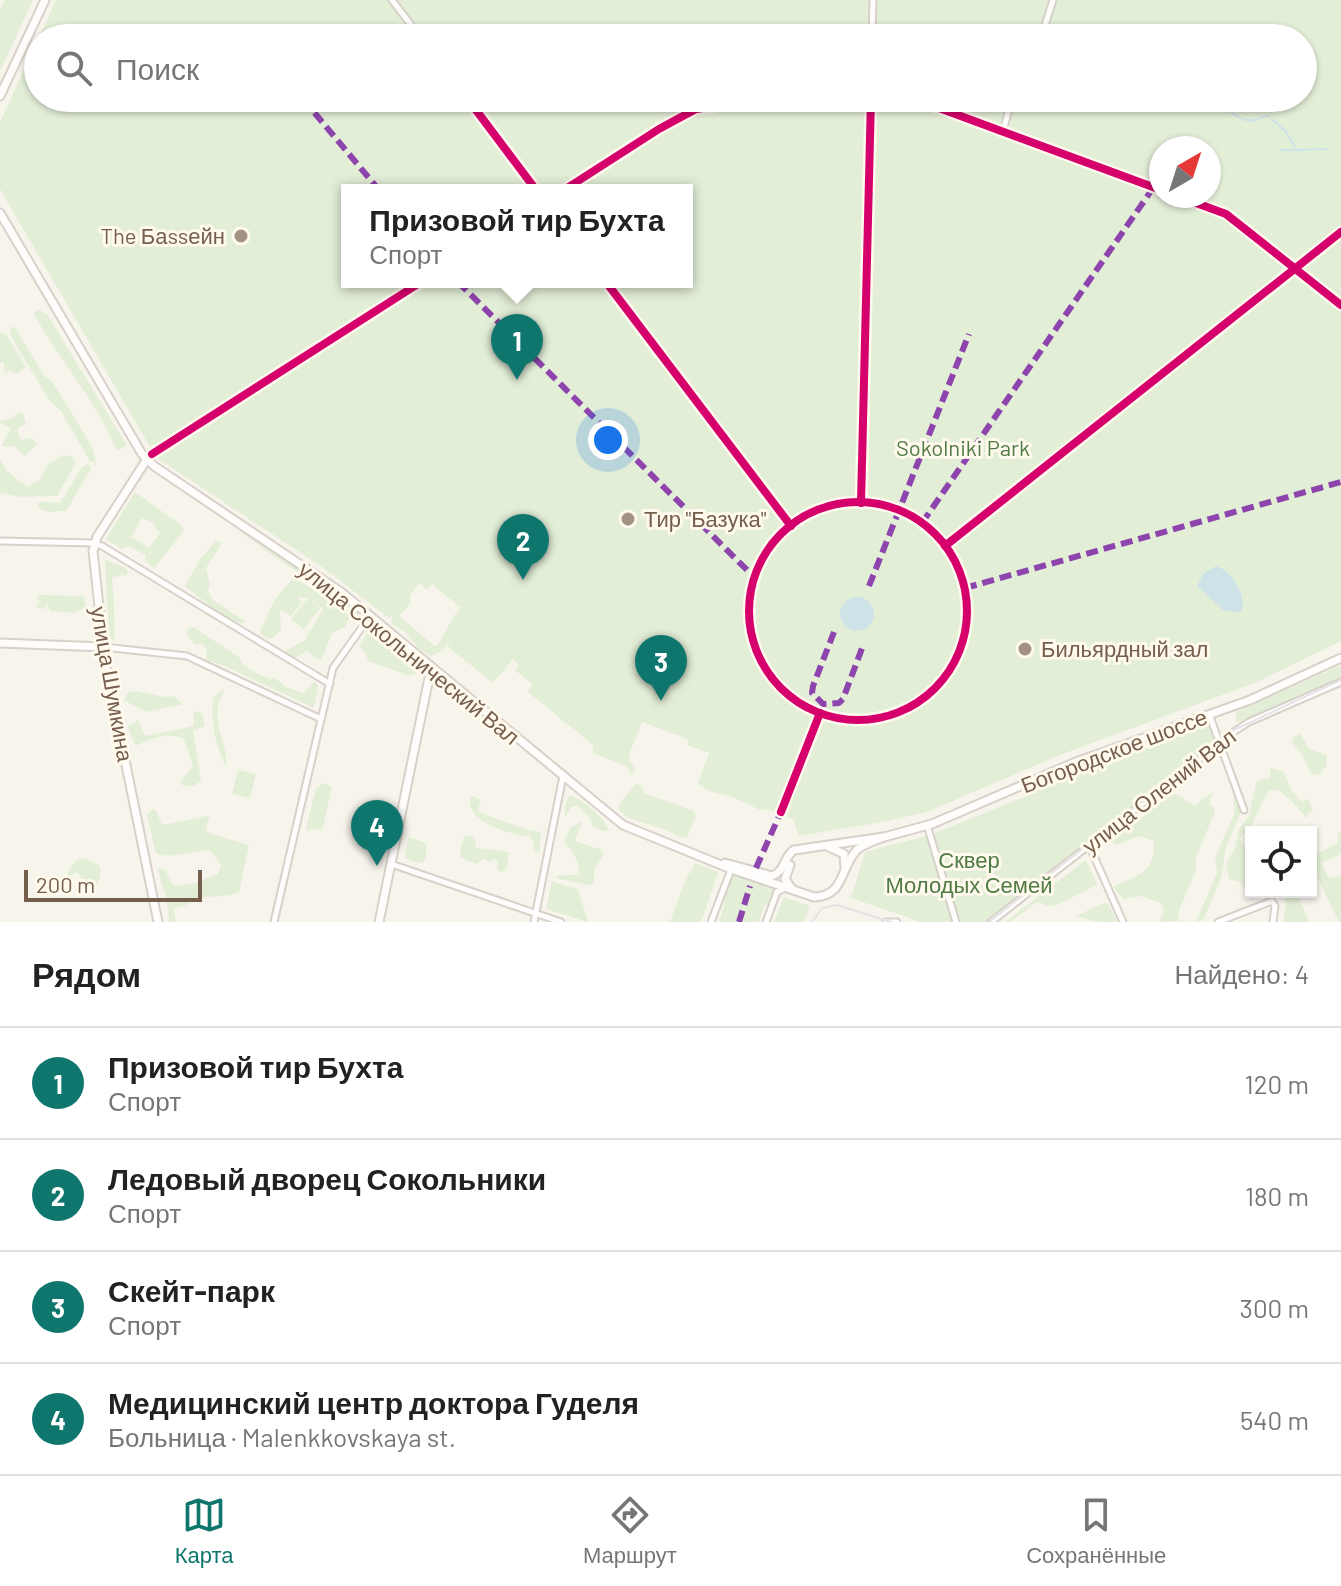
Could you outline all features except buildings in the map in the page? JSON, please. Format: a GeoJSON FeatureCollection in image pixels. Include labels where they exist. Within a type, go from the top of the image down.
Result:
{"type":"FeatureCollection","features":[{"type":"Feature","properties":{"kind":"main road"},"geometry":{"type":"LineString","coordinates":[[34,24],[45,0]]}},
{"type":"Feature","properties":{"kind":"main road"},"geometry":{"type":"LineString","coordinates":[[0,96],[24,45]]}},
{"type":"Feature","properties":{"kind":"main road","name":"улица Сокольнический Вал"},"geometry":{"type":"LineString","coordinates":[[0,213],[147,459],[371,616],[623,825],[783,889],[821,896],[835,890],[843,876]]}},
{"type":"Feature","properties":{"kind":"main road"},"geometry":{"type":"LineString","coordinates":[[94,543],[147,459]]}},
{"type":"Feature","properties":{"kind":"main road","name":"улица Шумкина"},"geometry":{"type":"LineString","coordinates":[[94,543],[103,647],[158,922]]}},
{"type":"Feature","properties":{"kind":"main road"},"geometry":{"type":"LineString","coordinates":[[0,643],[103,647]]}},
{"type":"Feature","properties":{"kind":"main road","name":"Богородское шоссе"},"geometry":{"type":"LineString","coordinates":[[799,849],[883,837],[927,825],[1076,762],[1250,700],[1341,658]]}},
{"type":"Feature","properties":{"kind":"main road"},"geometry":{"type":"LineString","coordinates":[[379,922],[429,678],[434,671]]}},
{"type":"Feature","properties":{"kind":"main road","name":"Богородское шоссе"},"geometry":{"type":"LineString","coordinates":[[843,876],[856,850],[883,837]]}},
{"type":"Feature","properties":{"kind":"main road"},"geometry":{"type":"LineString","coordinates":[[823,846],[844,854],[843,876]]}},
{"type":"Feature","properties":{"kind":"main road"},"geometry":{"type":"LineString","coordinates":[[794,891],[785,878],[799,849]]}},
{"type":"Feature","properties":{"kind":"main road","name":"улица Сокольнический Вал"},"geometry":{"type":"LineString","coordinates":[[715,861],[768,876],[777,875],[790,853],[799,849]]}},
{"type":"Feature","properties":{"kind":"street"},"geometry":{"type":"LineString","coordinates":[[392,0],[410,24]]}},
{"type":"Feature","properties":{"kind":"street"},"geometry":{"type":"LineString","coordinates":[[872,24],[873,0]]}},
{"type":"Feature","properties":{"kind":"street"},"geometry":{"type":"LineString","coordinates":[[1045,24],[1053,0]]}},
{"type":"Feature","properties":{"kind":"street"},"geometry":{"type":"LineString","coordinates":[[952,112],[986,124]]}},
{"type":"Feature","properties":{"kind":"street"},"geometry":{"type":"LineString","coordinates":[[1003,131],[1008,112]]}},
{"type":"Feature","properties":{"kind":"street"},"geometry":{"type":"LineString","coordinates":[[0,541],[94,543],[330,684]]}},
{"type":"Feature","properties":{"kind":"street"},"geometry":{"type":"LineString","coordinates":[[274,922],[335,665],[371,616]]}},
{"type":"Feature","properties":{"kind":"street"},"geometry":{"type":"LineString","coordinates":[[103,647],[187,656],[321,719]]}},
{"type":"Feature","properties":{"kind":"street","name":"улица Олений Вал"},"geometry":{"type":"LineString","coordinates":[[991,922],[1221,741],[1249,722],[1341,682]]}},
{"type":"Feature","properties":{"kind":"street"},"geometry":{"type":"LineString","coordinates":[[1209,714],[1244,810]]}},
{"type":"Feature","properties":{"kind":"street"},"geometry":{"type":"LineString","coordinates":[[534,922],[563,776]]}},
{"type":"Feature","properties":{"kind":"street"},"geometry":{"type":"LineString","coordinates":[[927,825],[956,922]]}},
{"type":"Feature","properties":{"kind":"street"},"geometry":{"type":"LineString","coordinates":[[1089,845],[1123,922]]}},
{"type":"Feature","properties":{"kind":"street"},"geometry":{"type":"LineString","coordinates":[[391,864],[561,922]]}},
{"type":"Feature","properties":{"kind":"street"},"geometry":{"type":"LineString","coordinates":[[711,922],[731,869],[733,866],[742,867]]}},
{"type":"Feature","properties":{"kind":"street"},"geometry":{"type":"LineString","coordinates":[[766,922],[779,890],[783,889]]}},
{"type":"Feature","properties":{"kind":"street"},"geometry":{"type":"LineString","coordinates":[[1218,922],[1267,901],[1274,903],[1273,922]]}},
{"type":"Feature","properties":{"kind":"street"},"geometry":{"type":"LineString","coordinates":[[886,922],[895,922]]}},
{"type":"Feature","properties":{"kind":"green space"},"geometry":{"type":"Polygon","coordinates":[[[5,0],[33,0],[0,71],[0,10],[5,0]]]}},
{"type":"Feature","properties":{"kind":"green space","name":"Sokolniki Park"},"geometry":{"type":"Polygon","coordinates":[[[56,0],[1341,0],[1341,641],[1257,682],[1060,755],[927,812],[798,836],[794,820],[711,792],[698,784],[709,753],[687,745],[688,739],[642,722],[629,755],[629,761],[636,768],[631,775],[627,767],[593,753],[593,745],[528,692],[532,684],[515,670],[519,665],[513,659],[493,683],[447,646],[461,628],[442,651],[431,656],[391,623],[393,614],[389,618],[322,567],[157,458],[160,452],[155,444],[150,447],[0,189],[0,122],[24,70],[24,112],[1317,112],[1317,24],[45,24],[56,0]],[[420,583],[410,595],[410,604],[399,616],[436,647],[461,608],[432,584],[427,590],[420,583]]]}},
{"type":"Feature","properties":{"kind":"green space"},"geometry":{"type":"Polygon","coordinates":[[[39,310],[47,314],[127,446],[116,448],[98,413],[35,316],[34,313],[39,310]]]}},
{"type":"Feature","properties":{"kind":"green space"},"geometry":{"type":"Polygon","coordinates":[[[14,326],[81,428],[93,450],[96,464],[90,461],[61,411],[49,400],[11,336],[10,329],[14,326]]]}},
{"type":"Feature","properties":{"kind":"green space"},"geometry":{"type":"Polygon","coordinates":[[[0,333],[6,334],[26,367],[16,374],[9,370],[5,373],[4,362],[0,363],[0,333]]]}},
{"type":"Feature","properties":{"kind":"green space"},"geometry":{"type":"Polygon","coordinates":[[[23,413],[26,424],[17,429],[21,440],[32,438],[37,445],[24,456],[14,446],[2,445],[11,428],[0,421],[23,413]]]}},
{"type":"Feature","properties":{"kind":"green space"},"geometry":{"type":"Polygon","coordinates":[[[63,455],[70,456],[76,463],[57,496],[20,497],[0,493],[0,459],[7,471],[27,487],[40,480],[48,465],[63,455]]]}},
{"type":"Feature","properties":{"kind":"green space"},"geometry":{"type":"Polygon","coordinates":[[[88,464],[91,469],[66,511],[41,510],[37,504],[40,502],[60,503],[82,467],[88,464]]]}},
{"type":"Feature","properties":{"kind":"green space"},"geometry":{"type":"Polygon","coordinates":[[[135,492],[182,526],[183,532],[154,568],[145,561],[146,555],[128,546],[122,549],[106,539],[135,492]],[[142,518],[131,537],[149,548],[160,533],[153,523],[142,518]]]}},
{"type":"Feature","properties":{"kind":"green space"},"geometry":{"type":"Polygon","coordinates":[[[241,528],[331,591],[360,613],[359,616],[239,531],[241,528]]]}},
{"type":"Feature","properties":{"kind":"green space"},"geometry":{"type":"Polygon","coordinates":[[[216,541],[222,543],[206,568],[210,584],[208,592],[214,601],[245,621],[243,624],[223,616],[185,586],[201,558],[216,541]]]}},
{"type":"Feature","properties":{"kind":"green space"},"geometry":{"type":"Polygon","coordinates":[[[105,559],[126,568],[128,573],[124,577],[121,570],[121,576],[113,577],[112,571],[114,641],[109,638],[105,559]]]}},
{"type":"Feature","properties":{"kind":"green space"},"geometry":{"type":"Polygon","coordinates":[[[294,577],[351,615],[345,627],[332,633],[321,661],[307,651],[295,658],[284,652],[305,640],[323,609],[311,599],[320,608],[304,629],[291,619],[308,598],[296,597],[302,602],[291,616],[280,609],[281,629],[273,638],[267,639],[260,632],[274,601],[294,577]]]}},
{"type":"Feature","properties":{"kind":"green space"},"geometry":{"type":"Polygon","coordinates":[[[40,595],[83,596],[86,607],[75,613],[50,611],[46,603],[45,609],[37,608],[37,603],[42,602],[36,598],[40,595]]]}},
{"type":"Feature","properties":{"kind":"green space"},"geometry":{"type":"Polygon","coordinates":[[[193,627],[239,657],[248,668],[271,679],[274,677],[286,687],[303,693],[314,682],[318,685],[314,708],[206,660],[207,650],[203,644],[195,644],[187,635],[188,629],[193,627]]]}},
{"type":"Feature","properties":{"kind":"green space"},"geometry":{"type":"Polygon","coordinates":[[[368,632],[372,632],[417,672],[407,675],[368,661],[366,653],[359,646],[368,632]]]}},
{"type":"Feature","properties":{"kind":"green space"},"geometry":{"type":"Polygon","coordinates":[[[1341,665],[1341,678],[1236,722],[1236,712],[1341,665]]]}},
{"type":"Feature","properties":{"kind":"green space"},"geometry":{"type":"Polygon","coordinates":[[[224,688],[217,714],[226,767],[217,742],[213,716],[213,698],[224,688]]]}},
{"type":"Feature","properties":{"kind":"green space"},"geometry":{"type":"Polygon","coordinates":[[[128,692],[173,696],[183,704],[146,712],[124,700],[128,692]]]}},
{"type":"Feature","properties":{"kind":"green space"},"geometry":{"type":"Polygon","coordinates":[[[193,713],[202,713],[205,726],[193,731],[201,781],[184,786],[180,783],[193,766],[184,739],[165,736],[135,746],[128,726],[138,720],[145,736],[190,727],[194,725],[193,713]]]}},
{"type":"Feature","properties":{"kind":"green space","name":"Сквер Молодых Семей"},"geometry":{"type":"Polygon","coordinates":[[[1208,723],[1216,740],[988,922],[921,922],[851,898],[865,852],[930,835],[1208,723]]]}},
{"type":"Feature","properties":{"kind":"green space"},"geometry":{"type":"Polygon","coordinates":[[[1300,733],[1309,749],[1327,755],[1326,766],[1318,776],[1311,773],[1302,754],[1292,744],[1293,738],[1300,733]]]}},
{"type":"Feature","properties":{"kind":"green space"},"geometry":{"type":"Polygon","coordinates":[[[1271,768],[1283,771],[1292,791],[1302,802],[1308,799],[1313,811],[1308,813],[1307,819],[1278,790],[1268,791],[1253,823],[1245,826],[1245,833],[1240,839],[1245,848],[1245,888],[1229,879],[1226,864],[1234,850],[1239,829],[1249,816],[1256,783],[1269,779],[1271,768]]]}},
{"type":"Feature","properties":{"kind":"green space"},"geometry":{"type":"Polygon","coordinates":[[[238,770],[256,774],[250,798],[232,794],[238,770]]]}},
{"type":"Feature","properties":{"kind":"green space"},"geometry":{"type":"Polygon","coordinates":[[[324,783],[332,787],[323,827],[308,831],[316,788],[324,783]]]}},
{"type":"Feature","properties":{"kind":"green space"},"geometry":{"type":"Polygon","coordinates":[[[636,784],[641,785],[644,793],[694,811],[696,816],[687,837],[682,838],[629,818],[619,810],[620,803],[636,784]]]}},
{"type":"Feature","properties":{"kind":"green space"},"geometry":{"type":"Polygon","coordinates":[[[1213,792],[1209,803],[1215,809],[1214,814],[1196,857],[1196,870],[1180,908],[1178,921],[1159,922],[1164,912],[1161,903],[1141,896],[1123,899],[1114,888],[1145,870],[1152,859],[1154,841],[1139,836],[1116,845],[1111,842],[1172,794],[1195,805],[1213,792]]]}},
{"type":"Feature","properties":{"kind":"green space"},"geometry":{"type":"Polygon","coordinates":[[[471,795],[481,800],[478,810],[481,813],[541,832],[539,852],[533,851],[534,843],[530,836],[500,830],[480,819],[470,804],[471,795]]]}},
{"type":"Feature","properties":{"kind":"green space"},"geometry":{"type":"Polygon","coordinates":[[[569,795],[592,809],[609,830],[603,831],[593,826],[590,818],[577,806],[571,807],[565,817],[569,795]]]}},
{"type":"Feature","properties":{"kind":"green space"},"geometry":{"type":"Polygon","coordinates":[[[1233,796],[1240,806],[1240,814],[1226,847],[1221,878],[1204,919],[1196,922],[1217,873],[1215,858],[1235,812],[1233,796]]]}},
{"type":"Feature","properties":{"kind":"green space"},"geometry":{"type":"Polygon","coordinates":[[[152,809],[156,810],[162,825],[210,817],[206,827],[208,833],[249,845],[239,892],[205,897],[174,908],[176,922],[169,922],[167,900],[157,868],[165,870],[173,886],[196,883],[218,874],[221,865],[210,850],[174,855],[156,853],[147,815],[152,809]]]}},
{"type":"Feature","properties":{"kind":"green space"},"geometry":{"type":"Polygon","coordinates":[[[583,821],[575,841],[602,850],[603,856],[595,868],[593,884],[589,885],[556,878],[558,875],[579,875],[577,861],[564,842],[570,828],[583,821]]]}},
{"type":"Feature","properties":{"kind":"green space"},"geometry":{"type":"Polygon","coordinates":[[[1341,831],[1341,854],[1321,863],[1329,878],[1341,876],[1339,922],[1317,876],[1317,854],[1338,843],[1337,835],[1341,831]]]}},
{"type":"Feature","properties":{"kind":"green space"},"geometry":{"type":"Polygon","coordinates":[[[470,835],[475,840],[476,848],[509,852],[506,870],[501,872],[497,869],[498,862],[494,859],[490,862],[483,859],[477,864],[461,858],[464,836],[470,835]]]}},
{"type":"Feature","properties":{"kind":"green space"},"geometry":{"type":"Polygon","coordinates":[[[408,837],[426,843],[423,862],[405,858],[408,837]]]}},
{"type":"Feature","properties":{"kind":"green space"},"geometry":{"type":"Polygon","coordinates":[[[83,858],[99,865],[101,874],[96,885],[85,893],[80,887],[84,882],[77,872],[63,881],[75,861],[83,858]]]}},
{"type":"Feature","properties":{"kind":"green space"},"geometry":{"type":"Polygon","coordinates":[[[1086,860],[1097,884],[1095,886],[1057,905],[1036,903],[1010,922],[1005,922],[1086,860]]]}},
{"type":"Feature","properties":{"kind":"green space"},"geometry":{"type":"Polygon","coordinates":[[[695,863],[718,872],[701,922],[670,922],[688,873],[691,873],[695,863]]]}},
{"type":"Feature","properties":{"kind":"green space"},"geometry":{"type":"Polygon","coordinates":[[[733,873],[775,889],[759,922],[719,922],[733,873]]]}},
{"type":"Feature","properties":{"kind":"green space"},"geometry":{"type":"Polygon","coordinates":[[[552,881],[578,890],[588,922],[546,909],[552,881]]]}},
{"type":"Feature","properties":{"kind":"green space"},"geometry":{"type":"Polygon","coordinates":[[[784,897],[810,906],[804,922],[774,922],[784,897]]]}},
{"type":"Feature","properties":{"kind":"green space"},"geometry":{"type":"Polygon","coordinates":[[[1285,898],[1299,898],[1309,922],[1283,922],[1285,898]]]}},
{"type":"Feature","properties":{"kind":"green space"},"geometry":{"type":"Polygon","coordinates":[[[1108,903],[1117,922],[1098,922],[1076,916],[1108,903]]]}},
{"type":"Feature","properties":{"kind":"shaded area"},"geometry":{"type":"Polygon","coordinates":[[[1216,566],[1228,573],[1241,592],[1240,613],[1223,610],[1197,586],[1203,574],[1216,566]]]}},
{"type":"Feature","properties":{"kind":"shaded area"},"geometry":{"type":"Polygon","coordinates":[[[857,597],[869,602],[874,614],[869,626],[857,631],[845,626],[840,614],[845,602],[857,597]]]}},
{"type":"Feature","properties":{"kind":"waterway"},"geometry":{"type":"LineString","coordinates":[[1232,112],[1246,120],[1269,116]]}},
{"type":"Feature","properties":{"kind":"waterway"},"geometry":{"type":"LineString","coordinates":[[1272,119],[1286,132],[1297,150],[1327,149]]}},
{"type":"Feature","properties":{"kind":"waterway"},"geometry":{"type":"LineString","coordinates":[[1280,150],[1295,150]]}},
{"type":"Feature","properties":{"kind":"tram line"},"geometry":{"type":"LineString","coordinates":[[989,922],[1234,730],[1341,680]]}},
{"type":"Feature","properties":{"kind":"tram line"},"geometry":{"type":"LineString","coordinates":[[812,922],[822,908],[837,905],[891,922]]}},
{"type":"Feature","properties":{"kind":"marked path"},"geometry":{"type":"LineString","coordinates":[[314,112],[374,184]]}},
{"type":"Feature","properties":{"kind":"marked path"},"geometry":{"type":"LineString","coordinates":[[922,523],[1149,194]]}},
{"type":"Feature","properties":{"kind":"marked path"},"geometry":{"type":"LineString","coordinates":[[464,288],[747,570],[756,574]]}},
{"type":"Feature","properties":{"kind":"marked path"},"geometry":{"type":"LineString","coordinates":[[869,586],[969,334]]}},
{"type":"Feature","properties":{"kind":"marked path"},"geometry":{"type":"LineString","coordinates":[[965,588],[1341,482]]}},
{"type":"Feature","properties":{"kind":"marked path"},"geometry":{"type":"LineString","coordinates":[[834,632],[813,686],[812,693],[823,704],[839,703],[843,699],[864,643]]}},
{"type":"Feature","properties":{"kind":"marked path"},"geometry":{"type":"LineString","coordinates":[[756,868],[784,805]]}},
{"type":"Feature","properties":{"kind":"marked path"},"geometry":{"type":"LineString","coordinates":[[739,922],[750,886]]}},
{"type":"Feature","properties":{"kind":"cycle path"},"geometry":{"type":"LineString","coordinates":[[478,112],[532,184]]}},
{"type":"Feature","properties":{"kind":"cycle path"},"geometry":{"type":"LineString","coordinates":[[573,184],[690,112]]}},
{"type":"Feature","properties":{"kind":"cycle path"},"geometry":{"type":"LineString","coordinates":[[861,503],[871,112]]}},
{"type":"Feature","properties":{"kind":"cycle path"},"geometry":{"type":"LineString","coordinates":[[950,112],[1149,186]]}},
{"type":"Feature","properties":{"kind":"cycle path"},"geometry":{"type":"LineString","coordinates":[[1210,208],[1226,214],[1341,305]]}},
{"type":"Feature","properties":{"kind":"cycle path"},"geometry":{"type":"LineString","coordinates":[[945,546],[1341,232]]}},
{"type":"Feature","properties":{"kind":"cycle path"},"geometry":{"type":"LineString","coordinates":[[152,454],[412,288]]}},
{"type":"Feature","properties":{"kind":"cycle path"},"geometry":{"type":"LineString","coordinates":[[611,288],[791,526]]}},
{"type":"Feature","properties":{"kind":"cycle path"},"geometry":{"type":"LineString","coordinates":[[858,502],[900,510],[935,534],[959,569],[967,611],[959,653],[935,688],[900,712],[858,720],[816,712],[781,688],[757,653],[749,611],[757,569],[781,534],[816,510],[858,502]]}},
{"type":"Feature","properties":{"kind":"cycle path"},"geometry":{"type":"LineString","coordinates":[[781,812],[820,713]]}},
{"type":"Feature","properties":{"kind":"place","name":"The Баssейн"},"geometry":{"type":"Point","coordinates":[241,236]}},
{"type":"Feature","properties":{"kind":"place","name":"Призовой тир Бухта"},"geometry":{"type":"Point","coordinates":[517,380]}},
{"type":"Feature","properties":{"kind":"place","name":"Тир \"Базука\""},"geometry":{"type":"Point","coordinates":[628,519]}},
{"type":"Feature","properties":{"kind":"place","name":"Ледовый дворец Сокольники"},"geometry":{"type":"Point","coordinates":[523,580]}},
{"type":"Feature","properties":{"kind":"place","name":"Бильярдный зал"},"geometry":{"type":"Point","coordinates":[1025,649]}},
{"type":"Feature","properties":{"kind":"place","name":"Скейт-парк"},"geometry":{"type":"Point","coordinates":[661,701]}},
{"type":"Feature","properties":{"kind":"place","name":"Медицинский центр доктора Гуделя"},"geometry":{"type":"Point","coordinates":[377,866]}}]}
